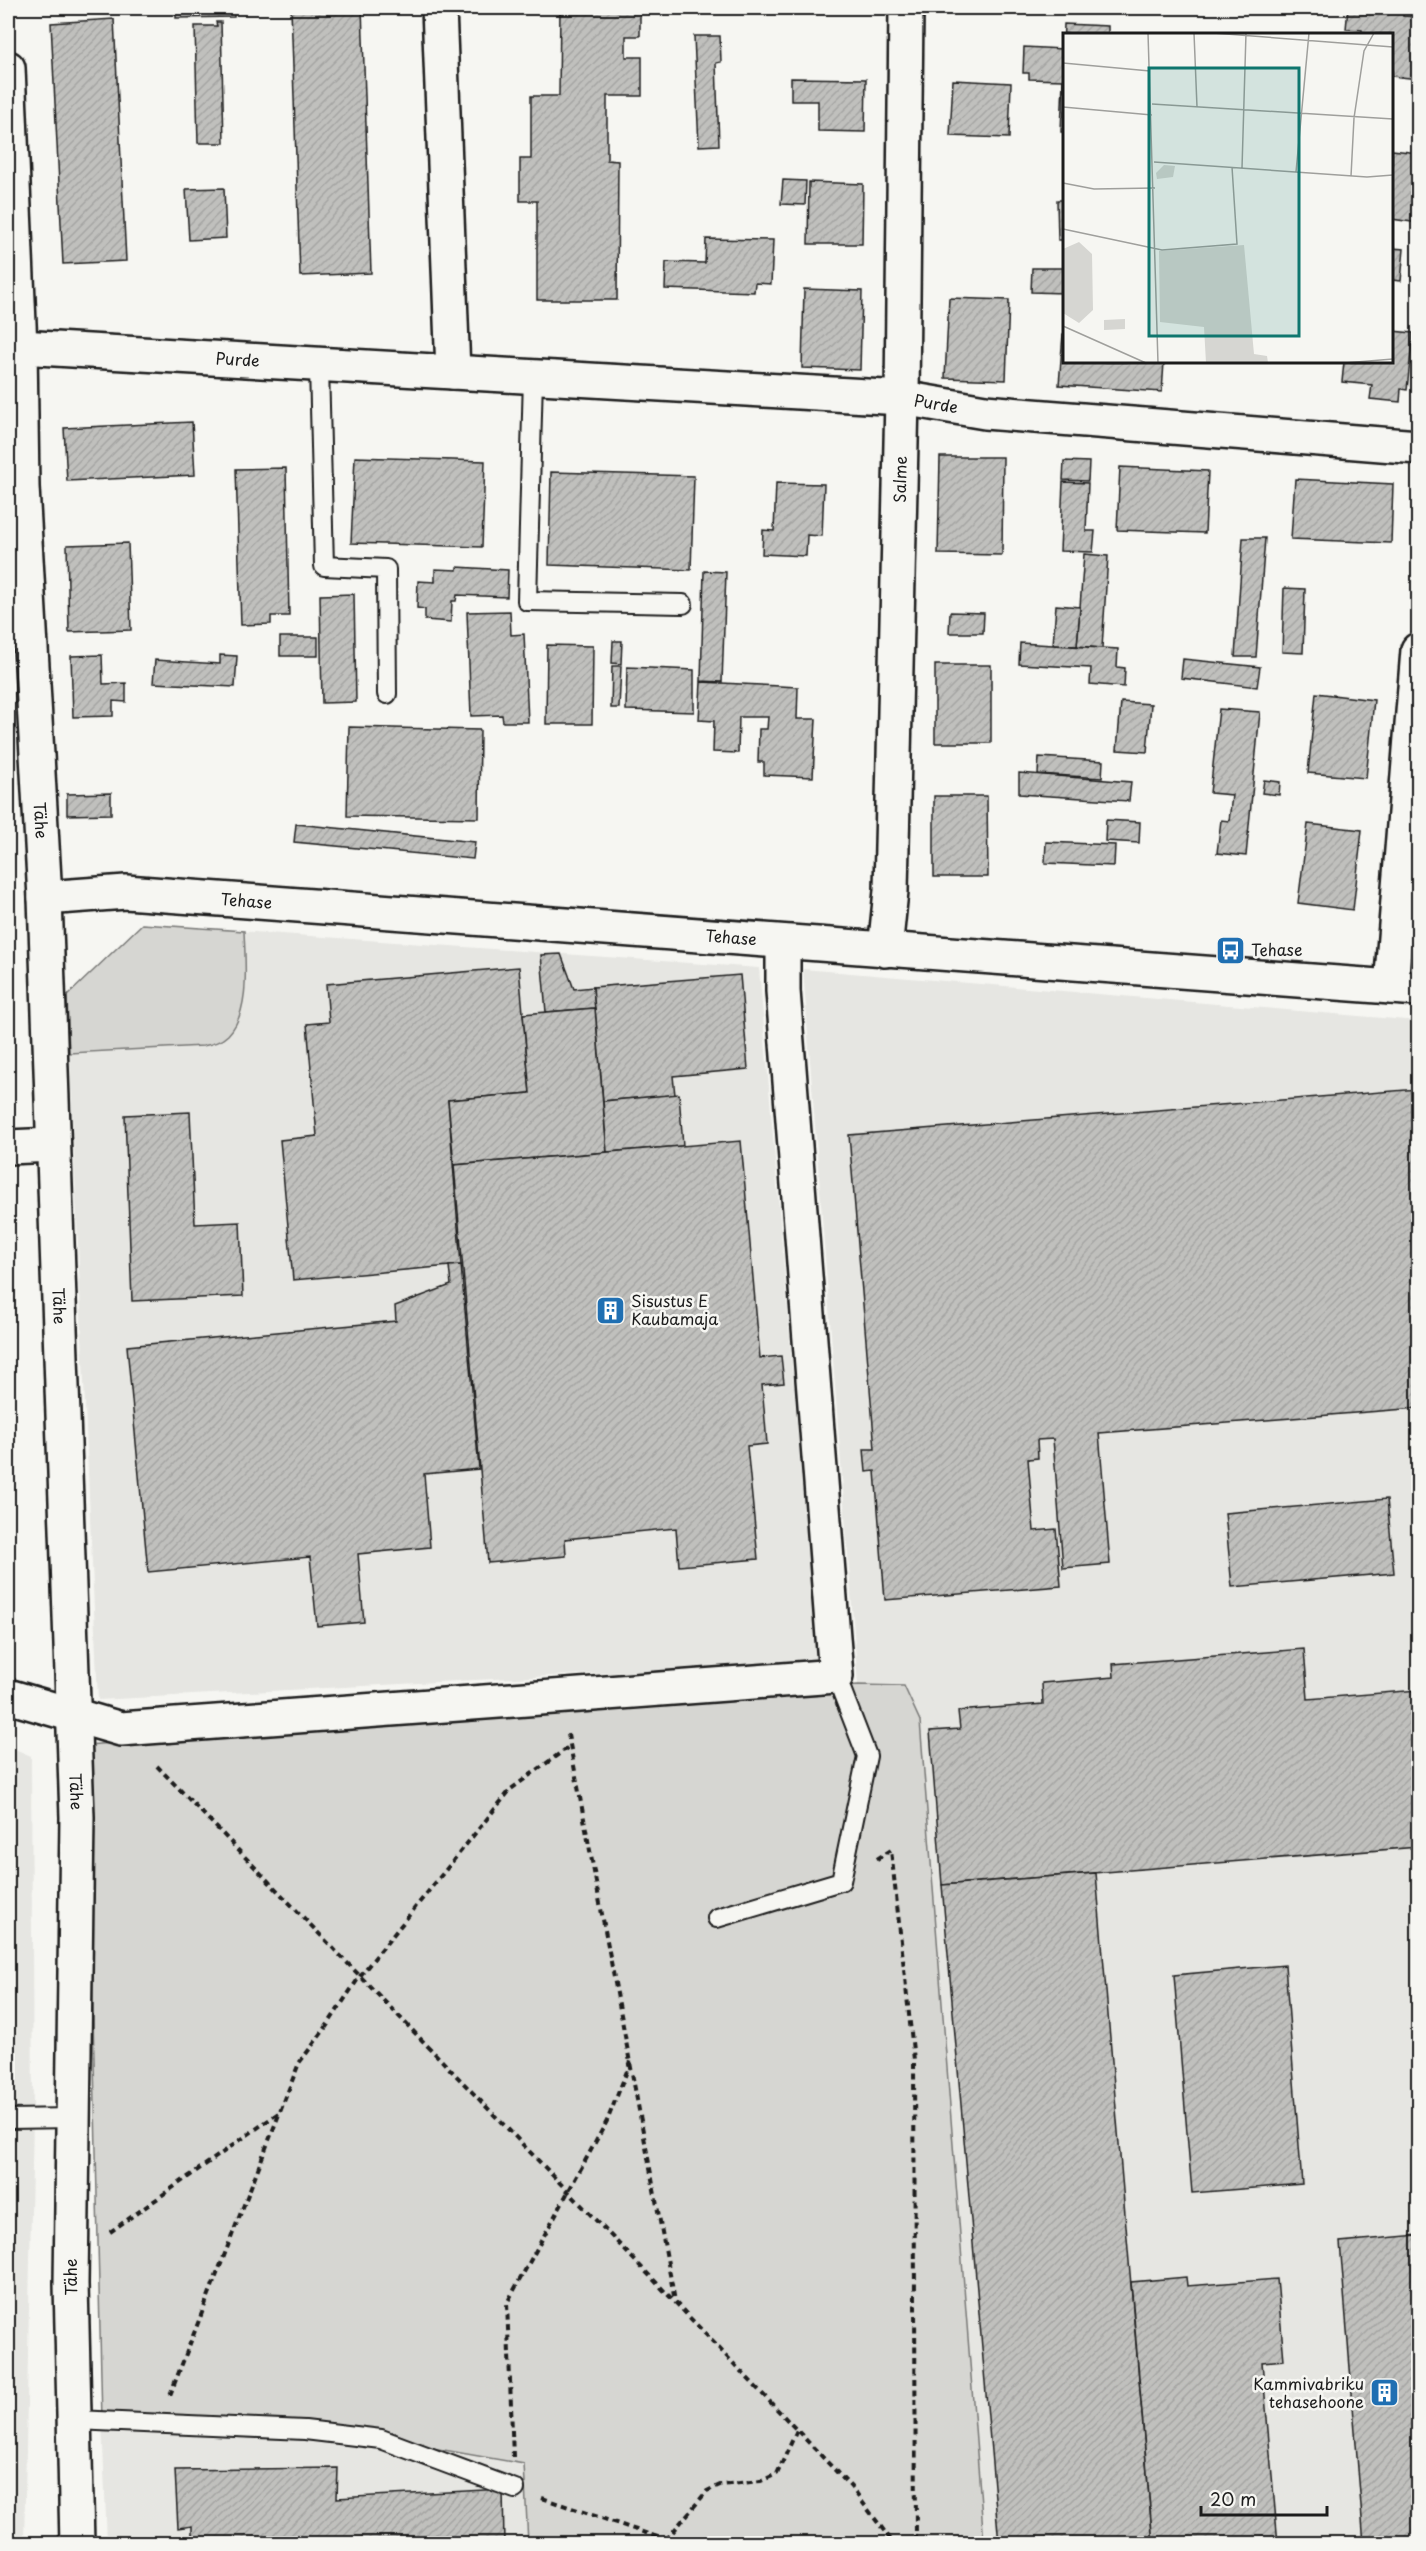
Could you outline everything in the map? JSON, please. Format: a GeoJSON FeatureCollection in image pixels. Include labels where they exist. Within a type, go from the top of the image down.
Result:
{"type":"FeatureCollection","features":[{"type":"Feature","properties":{"kind":"street"},"geometry":{"type":"LineString","coordinates":[[439,8],[453,372]]}},
{"type":"Feature","properties":{"kind":"street","name":"Salme"},"geometry":{"type":"LineString","coordinates":[[885,950],[891,891],[902,399],[906,8]]}},
{"type":"Feature","properties":{"kind":"street","name":"Tähe"},"geometry":{"type":"LineString","coordinates":[[8,68],[20,347],[14,448],[45,898],[77,1816],[71,2284],[77,2544]]}},
{"type":"Feature","properties":{"kind":"street","name":"Purde"},"geometry":{"type":"LineString","coordinates":[[20,347],[902,399],[985,412],[1419,447]]}},
{"type":"Feature","properties":{"kind":"street"},"geometry":{"type":"LineString","coordinates":[[1405,988],[1419,650]]}},
{"type":"Feature","properties":{"kind":"street","name":"Tehase"},"geometry":{"type":"LineString","coordinates":[[45,898],[126,892],[1405,988]]}},
{"type":"Feature","properties":{"kind":"street"},"geometry":{"type":"LineString","coordinates":[[8,1696],[121,1729],[836,1676],[783,992],[783,942]]}},
{"type":"Feature","properties":{"kind":"street"},"geometry":{"type":"LineString","coordinates":[[8,1147],[53,1145]]}},
{"type":"Feature","properties":{"kind":"lane"},"geometry":{"type":"LineString","coordinates":[[319,366],[324,566],[386,569],[387,694]]}},
{"type":"Feature","properties":{"kind":"lane"},"geometry":{"type":"LineString","coordinates":[[533,377],[527,601],[683,604]]}},
{"type":"Feature","properties":{"kind":"lane"},"geometry":{"type":"LineString","coordinates":[[717,1918],[841,1881],[867,1756],[836,1676]]}},
{"type":"Feature","properties":{"kind":"lane"},"geometry":{"type":"LineString","coordinates":[[8,2119],[73,2118]]}},
{"type":"Feature","properties":{"kind":"lane"},"geometry":{"type":"LineString","coordinates":[[75,2420],[305,2430],[381,2439],[515,2489]]}},
{"type":"Feature","properties":{"kind":"path"},"geometry":{"type":"LineString","coordinates":[[121,1729],[797,2430],[851,2487],[894,2544]]}},
{"type":"Feature","properties":{"kind":"path"},"geometry":{"type":"LineString","coordinates":[[159,2423],[299,2063],[360,1976],[511,1789],[570,1746],[675,2302]]}},
{"type":"Feature","properties":{"kind":"path"},"geometry":{"type":"LineString","coordinates":[[841,1881],[891,1850],[914,2060],[916,2544]]}},
{"type":"Feature","properties":{"kind":"path"},"geometry":{"type":"LineString","coordinates":[[631,2061],[607,2121],[507,2302],[515,2489],[678,2544]]}},
{"type":"Feature","properties":{"kind":"path"},"geometry":{"type":"LineString","coordinates":[[104,2236],[280,2111]]}},
{"type":"Feature","properties":{"kind":"path"},"geometry":{"type":"LineString","coordinates":[[666,2540],[707,2491],[720,2485],[761,2481],[777,2474],[797,2430]]}},
{"type":"Feature","properties":{"kind":"shaded area"},"geometry":{"type":"Polygon","coordinates":[[[142,924],[759,968],[817,1662],[98,1700],[67,996],[142,924]]]}},
{"type":"Feature","properties":{"kind":"shaded area"},"geometry":{"type":"Polygon","coordinates":[[[142,924],[244,931],[245,986],[240,1013],[235,1025],[222,1039],[203,1046],[69,1053],[67,996],[142,924]]]}},
{"type":"Feature","properties":{"kind":"shaded area"},"geometry":{"type":"Polygon","coordinates":[[[803,969],[1418,1021],[1418,2543],[984,2543],[920,1722],[904,1687],[858,1685],[803,969]]]}},
{"type":"Feature","properties":{"kind":"shaded area"},"geometry":{"type":"Polygon","coordinates":[[[858,1685],[904,1686],[920,1721],[984,2543],[528,2543],[524,2464],[381,2439],[102,2421],[87,1745],[858,1685]]]}},
{"type":"Feature","properties":{"kind":"shaded area"},"geometry":{"type":"Polygon","coordinates":[[[8,1746],[31,1756],[33,2119],[24,2544],[8,2543],[8,1746]]]}},
{"type":"Feature","properties":{"kind":"shaded area"},"geometry":{"type":"Polygon","coordinates":[[[102,2421],[381,2439],[525,2464],[528,2543],[107,2543],[102,2421]]]}},
{"type":"Feature","properties":{"kind":"building"},"geometry":{"type":"Polygon","coordinates":[[[176,8],[234,8],[234,17],[176,18],[176,8]]]}},
{"type":"Feature","properties":{"kind":"building"},"geometry":{"type":"Polygon","coordinates":[[[291,8],[362,8],[371,273],[300,276],[291,8]]]}},
{"type":"Feature","properties":{"kind":"building"},"geometry":{"type":"Polygon","coordinates":[[[560,8],[640,8],[640,36],[626,36],[626,57],[642,57],[642,96],[607,96],[607,160],[618,161],[617,300],[537,300],[537,201],[520,201],[520,159],[531,159],[531,96],[559,96],[560,8]]]}},
{"type":"Feature","properties":{"kind":"building"},"geometry":{"type":"Polygon","coordinates":[[[1348,8],[1404,8],[1403,16],[1418,17],[1418,79],[1393,76],[1393,33],[1362,33],[1362,30],[1346,29],[1348,8]]]}},
{"type":"Feature","properties":{"kind":"building"},"geometry":{"type":"Polygon","coordinates":[[[114,19],[126,261],[63,264],[51,23],[114,19]]]}},
{"type":"Feature","properties":{"kind":"building"},"geometry":{"type":"Polygon","coordinates":[[[216,22],[221,22],[224,143],[198,143],[195,26],[217,26],[216,22]]]}},
{"type":"Feature","properties":{"kind":"building"},"geometry":{"type":"Polygon","coordinates":[[[1064,24],[1108,26],[1108,33],[1064,33],[1064,24]]]}},
{"type":"Feature","properties":{"kind":"building"},"geometry":{"type":"Polygon","coordinates":[[[694,36],[720,36],[721,62],[716,63],[719,145],[699,146],[694,36]]]}},
{"type":"Feature","properties":{"kind":"building"},"geometry":{"type":"Polygon","coordinates":[[[1024,47],[1063,49],[1063,80],[1029,79],[1029,73],[1023,73],[1024,47]]]}},
{"type":"Feature","properties":{"kind":"building"},"geometry":{"type":"Polygon","coordinates":[[[791,78],[866,79],[865,132],[818,131],[818,101],[791,101],[791,78]]]}},
{"type":"Feature","properties":{"kind":"building"},"geometry":{"type":"Polygon","coordinates":[[[953,80],[1011,83],[1009,138],[950,136],[953,80]]]}},
{"type":"Feature","properties":{"kind":"building"},"geometry":{"type":"Polygon","coordinates":[[[1063,80],[1063,132],[1061,132],[1063,80]]]}},
{"type":"Feature","properties":{"kind":"building"},"geometry":{"type":"Polygon","coordinates":[[[1393,150],[1418,153],[1418,223],[1393,219],[1393,150]]]}},
{"type":"Feature","properties":{"kind":"building"},"geometry":{"type":"Polygon","coordinates":[[[783,180],[806,181],[805,205],[781,204],[783,180]]]}},
{"type":"Feature","properties":{"kind":"building"},"geometry":{"type":"Polygon","coordinates":[[[809,182],[863,184],[862,244],[808,244],[809,182]]]}},
{"type":"Feature","properties":{"kind":"building"},"geometry":{"type":"Polygon","coordinates":[[[224,188],[226,238],[189,240],[186,189],[224,188]]]}},
{"type":"Feature","properties":{"kind":"building"},"geometry":{"type":"Polygon","coordinates":[[[1057,200],[1063,200],[1063,240],[1058,240],[1057,200]]]}},
{"type":"Feature","properties":{"kind":"building"},"geometry":{"type":"Polygon","coordinates":[[[706,239],[773,240],[771,284],[755,283],[754,292],[665,289],[666,262],[705,263],[706,239]]]}},
{"type":"Feature","properties":{"kind":"building"},"geometry":{"type":"Polygon","coordinates":[[[1393,248],[1404,249],[1401,281],[1393,280],[1393,248]]]}},
{"type":"Feature","properties":{"kind":"building"},"geometry":{"type":"Polygon","coordinates":[[[1032,268],[1063,268],[1063,293],[1031,292],[1032,268]]]}},
{"type":"Feature","properties":{"kind":"building"},"geometry":{"type":"Polygon","coordinates":[[[804,289],[862,291],[860,370],[802,368],[804,289]]]}},
{"type":"Feature","properties":{"kind":"building"},"geometry":{"type":"Polygon","coordinates":[[[949,298],[1009,300],[1006,380],[945,378],[949,298]]]}},
{"type":"Feature","properties":{"kind":"building"},"geometry":{"type":"Polygon","coordinates":[[[1393,331],[1413,333],[1407,390],[1401,389],[1400,402],[1370,399],[1372,385],[1342,382],[1344,363],[1393,363],[1393,331]]]}},
{"type":"Feature","properties":{"kind":"building"},"geometry":{"type":"Polygon","coordinates":[[[1063,334],[1063,363],[1164,363],[1162,392],[1059,385],[1063,334]]]}},
{"type":"Feature","properties":{"kind":"building"},"geometry":{"type":"Polygon","coordinates":[[[192,422],[195,475],[67,481],[64,428],[192,422]]]}},
{"type":"Feature","properties":{"kind":"building"},"geometry":{"type":"Polygon","coordinates":[[[355,457],[485,461],[482,547],[351,543],[355,457]]]}},
{"type":"Feature","properties":{"kind":"building"},"geometry":{"type":"Polygon","coordinates":[[[940,457],[1003,457],[1002,555],[938,554],[940,457]]]}},
{"type":"Feature","properties":{"kind":"building"},"geometry":{"type":"Polygon","coordinates":[[[1064,461],[1089,462],[1088,481],[1063,480],[1064,461]]]}},
{"type":"Feature","properties":{"kind":"building"},"geometry":{"type":"Polygon","coordinates":[[[1120,467],[1208,471],[1205,533],[1117,530],[1120,467]]]}},
{"type":"Feature","properties":{"kind":"building"},"geometry":{"type":"Polygon","coordinates":[[[286,468],[289,616],[271,616],[271,624],[241,625],[236,469],[286,468]]]}},
{"type":"Feature","properties":{"kind":"building"},"geometry":{"type":"Polygon","coordinates":[[[551,472],[694,476],[691,570],[549,565],[551,472]]]}},
{"type":"Feature","properties":{"kind":"building"},"geometry":{"type":"Polygon","coordinates":[[[1295,479],[1393,484],[1391,543],[1291,539],[1295,479]]]}},
{"type":"Feature","properties":{"kind":"building"},"geometry":{"type":"Polygon","coordinates":[[[1063,482],[1088,483],[1086,531],[1095,531],[1093,552],[1060,551],[1063,482]]]}},
{"type":"Feature","properties":{"kind":"building"},"geometry":{"type":"Polygon","coordinates":[[[776,483],[824,484],[822,536],[807,535],[806,556],[762,554],[763,530],[774,531],[776,483]]]}},
{"type":"Feature","properties":{"kind":"building"},"geometry":{"type":"Polygon","coordinates":[[[1243,538],[1265,538],[1256,657],[1235,657],[1243,538]]]}},
{"type":"Feature","properties":{"kind":"building"},"geometry":{"type":"Polygon","coordinates":[[[128,543],[131,630],[69,632],[67,545],[128,543]]]}},
{"type":"Feature","properties":{"kind":"building"},"geometry":{"type":"Polygon","coordinates":[[[1084,554],[1108,556],[1102,648],[1077,646],[1084,554]]]}},
{"type":"Feature","properties":{"kind":"building"},"geometry":{"type":"Polygon","coordinates":[[[457,567],[508,570],[507,597],[457,595],[456,601],[452,601],[451,622],[425,620],[425,609],[417,608],[418,581],[435,582],[435,569],[457,570],[457,567]]]}},
{"type":"Feature","properties":{"kind":"building"},"geometry":{"type":"Polygon","coordinates":[[[704,571],[726,572],[722,682],[701,681],[704,571]]]}},
{"type":"Feature","properties":{"kind":"building"},"geometry":{"type":"Polygon","coordinates":[[[1284,588],[1305,589],[1303,653],[1282,652],[1284,588]]]}},
{"type":"Feature","properties":{"kind":"building"},"geometry":{"type":"Polygon","coordinates":[[[354,594],[356,702],[322,703],[320,595],[354,594]]]}},
{"type":"Feature","properties":{"kind":"building"},"geometry":{"type":"Polygon","coordinates":[[[1056,605],[1080,607],[1077,646],[1053,645],[1056,605]]]}},
{"type":"Feature","properties":{"kind":"building"},"geometry":{"type":"Polygon","coordinates":[[[510,611],[511,635],[524,634],[528,722],[503,722],[502,715],[471,716],[467,612],[510,611]]]}},
{"type":"Feature","properties":{"kind":"building"},"geometry":{"type":"Polygon","coordinates":[[[950,612],[984,613],[983,633],[949,633],[950,612]]]}},
{"type":"Feature","properties":{"kind":"building"},"geometry":{"type":"Polygon","coordinates":[[[280,637],[318,637],[318,656],[280,656],[280,637]]]}},
{"type":"Feature","properties":{"kind":"building"},"geometry":{"type":"Polygon","coordinates":[[[613,641],[622,641],[621,664],[612,663],[613,641]]]}},
{"type":"Feature","properties":{"kind":"building"},"geometry":{"type":"Polygon","coordinates":[[[1020,643],[1118,649],[1117,667],[1125,668],[1124,687],[1090,684],[1091,668],[1019,664],[1020,643]]]}},
{"type":"Feature","properties":{"kind":"building"},"geometry":{"type":"Polygon","coordinates":[[[547,645],[593,646],[592,724],[546,724],[547,645]]]}},
{"type":"Feature","properties":{"kind":"building"},"geometry":{"type":"Polygon","coordinates":[[[102,655],[103,684],[126,683],[126,702],[113,701],[113,716],[73,717],[71,656],[102,655]]]}},
{"type":"Feature","properties":{"kind":"building"},"geometry":{"type":"Polygon","coordinates":[[[220,655],[237,656],[235,687],[153,683],[155,660],[220,664],[220,655]]]}},
{"type":"Feature","properties":{"kind":"building"},"geometry":{"type":"Polygon","coordinates":[[[1183,659],[1260,667],[1257,687],[1181,678],[1183,659]]]}},
{"type":"Feature","properties":{"kind":"building"},"geometry":{"type":"Polygon","coordinates":[[[935,665],[991,665],[991,743],[935,743],[935,665]]]}},
{"type":"Feature","properties":{"kind":"building"},"geometry":{"type":"Polygon","coordinates":[[[612,666],[621,666],[619,708],[611,708],[612,666]]]}},
{"type":"Feature","properties":{"kind":"building"},"geometry":{"type":"Polygon","coordinates":[[[627,667],[694,670],[694,712],[626,710],[627,667]]]}},
{"type":"Feature","properties":{"kind":"building"},"geometry":{"type":"Polygon","coordinates":[[[701,682],[798,687],[797,719],[816,719],[813,777],[764,775],[764,762],[758,762],[759,729],[767,729],[768,717],[739,717],[738,753],[713,752],[714,721],[699,720],[701,682]]]}},
{"type":"Feature","properties":{"kind":"building"},"geometry":{"type":"Polygon","coordinates":[[[1316,693],[1374,700],[1366,778],[1308,773],[1316,693]]]}},
{"type":"Feature","properties":{"kind":"building"},"geometry":{"type":"Polygon","coordinates":[[[1121,702],[1151,704],[1147,752],[1117,750],[1121,702]]]}},
{"type":"Feature","properties":{"kind":"building"},"geometry":{"type":"Polygon","coordinates":[[[1219,709],[1260,712],[1246,856],[1217,853],[1221,820],[1229,821],[1232,795],[1210,793],[1219,709]]]}},
{"type":"Feature","properties":{"kind":"building"},"geometry":{"type":"Polygon","coordinates":[[[349,727],[480,730],[479,818],[347,816],[349,727]]]}},
{"type":"Feature","properties":{"kind":"building"},"geometry":{"type":"Polygon","coordinates":[[[1039,757],[1103,761],[1102,778],[1038,774],[1039,757]]]}},
{"type":"Feature","properties":{"kind":"building"},"geometry":{"type":"Polygon","coordinates":[[[1019,773],[1131,782],[1129,801],[1019,794],[1019,773]]]}},
{"type":"Feature","properties":{"kind":"building"},"geometry":{"type":"Polygon","coordinates":[[[1264,780],[1280,782],[1279,795],[1262,793],[1264,780]]]}},
{"type":"Feature","properties":{"kind":"building"},"geometry":{"type":"Polygon","coordinates":[[[111,793],[111,814],[67,815],[67,794],[111,793]]]}},
{"type":"Feature","properties":{"kind":"building"},"geometry":{"type":"Polygon","coordinates":[[[934,796],[987,796],[988,877],[934,877],[934,796]]]}},
{"type":"Feature","properties":{"kind":"building"},"geometry":{"type":"Polygon","coordinates":[[[1106,820],[1140,822],[1139,843],[1105,841],[1106,820]]]}},
{"type":"Feature","properties":{"kind":"building"},"geometry":{"type":"Polygon","coordinates":[[[296,824],[475,842],[473,859],[294,842],[296,824]]]}},
{"type":"Feature","properties":{"kind":"building"},"geometry":{"type":"Polygon","coordinates":[[[1308,824],[1362,830],[1353,910],[1298,903],[1308,824]]]}},
{"type":"Feature","properties":{"kind":"building"},"geometry":{"type":"Polygon","coordinates":[[[1046,842],[1115,845],[1114,866],[1045,863],[1046,842]]]}},
{"type":"Feature","properties":{"kind":"building"},"geometry":{"type":"Polygon","coordinates":[[[561,954],[574,989],[593,987],[595,1008],[546,1012],[541,955],[561,954]]]}},
{"type":"Feature","properties":{"kind":"building"},"geometry":{"type":"Polygon","coordinates":[[[519,967],[530,1093],[448,1100],[461,1265],[293,1280],[280,1140],[317,1136],[307,1024],[329,1022],[326,984],[519,967]]]}},
{"type":"Feature","properties":{"kind":"building"},"geometry":{"type":"Polygon","coordinates":[[[740,975],[748,1069],[673,1076],[675,1095],[603,1101],[593,987],[740,975]]]}},
{"type":"Feature","properties":{"kind":"building"},"geometry":{"type":"Polygon","coordinates":[[[595,1008],[607,1152],[454,1165],[448,1100],[530,1093],[523,1014],[595,1008]]]}},
{"type":"Feature","properties":{"kind":"building"},"geometry":{"type":"Polygon","coordinates":[[[1418,1089],[1418,1408],[1099,1433],[1110,1564],[1063,1568],[1053,1439],[1037,1440],[1038,1458],[1028,1459],[1034,1531],[1056,1529],[1061,1586],[885,1600],[875,1471],[866,1472],[864,1449],[875,1449],[849,1135],[1418,1089]]]}},
{"type":"Feature","properties":{"kind":"building"},"geometry":{"type":"Polygon","coordinates":[[[679,1094],[683,1146],[607,1152],[603,1101],[679,1094]]]}},
{"type":"Feature","properties":{"kind":"building"},"geometry":{"type":"Polygon","coordinates":[[[190,1112],[195,1224],[240,1222],[243,1296],[132,1301],[125,1115],[190,1112]]]}},
{"type":"Feature","properties":{"kind":"building","name":"Sisustus E Kaubamaja"},"geometry":{"type":"Polygon","coordinates":[[[741,1141],[760,1358],[781,1356],[784,1383],[762,1385],[767,1444],[747,1446],[758,1559],[679,1566],[676,1528],[565,1539],[566,1556],[488,1563],[454,1165],[741,1141]]]}},
{"type":"Feature","properties":{"kind":"building"},"geometry":{"type":"Polygon","coordinates":[[[461,1265],[479,1469],[424,1474],[430,1547],[358,1554],[364,1622],[317,1626],[310,1557],[148,1572],[127,1346],[396,1321],[395,1306],[451,1285],[449,1266],[461,1265]]]}},
{"type":"Feature","properties":{"kind":"building"},"geometry":{"type":"Polygon","coordinates":[[[1387,1499],[1394,1573],[1232,1587],[1225,1513],[1387,1499]]]}},
{"type":"Feature","properties":{"kind":"building"},"geometry":{"type":"Polygon","coordinates":[[[1304,1649],[1308,1699],[1418,1690],[1418,1847],[942,1885],[930,1731],[960,1729],[958,1711],[1043,1704],[1042,1683],[1114,1677],[1113,1664],[1304,1649]]]}},
{"type":"Feature","properties":{"kind":"building"},"geometry":{"type":"Polygon","coordinates":[[[1096,1873],[1153,2544],[999,2544],[942,1885],[1096,1873]]]}},
{"type":"Feature","properties":{"kind":"building"},"geometry":{"type":"Polygon","coordinates":[[[1285,1965],[1302,2184],[1192,2193],[1174,1975],[1285,1965]]]}},
{"type":"Feature","properties":{"kind":"building","name":"Kammivabriku tehasehoone"},"geometry":{"type":"Polygon","coordinates":[[[1418,2235],[1418,2544],[1364,2544],[1340,2242],[1418,2235]]]}},
{"type":"Feature","properties":{"kind":"building"},"geometry":{"type":"Polygon","coordinates":[[[1186,2277],[1187,2286],[1277,2279],[1284,2360],[1262,2362],[1278,2544],[1153,2544],[1131,2282],[1186,2277]]]}},
{"type":"Feature","properties":{"kind":"building"},"geometry":{"type":"Polygon","coordinates":[[[338,2468],[337,2498],[503,2489],[504,2544],[192,2544],[192,2526],[178,2528],[175,2470],[338,2468]]]}},
{"type":"Feature","properties":{"kind":"place","name":"Tehase"},"geometry":{"type":"Point","coordinates":[1230,950]}},
{"type":"Feature","properties":{"kind":"place","name":"Sisustus E Kaubamaja"},"geometry":{"type":"Point","coordinates":[610,1310]}},
{"type":"Feature","properties":{"kind":"place","name":"Kammivabriku tehasehoone"},"geometry":{"type":"Point","coordinates":[1385,2393]}}]}
